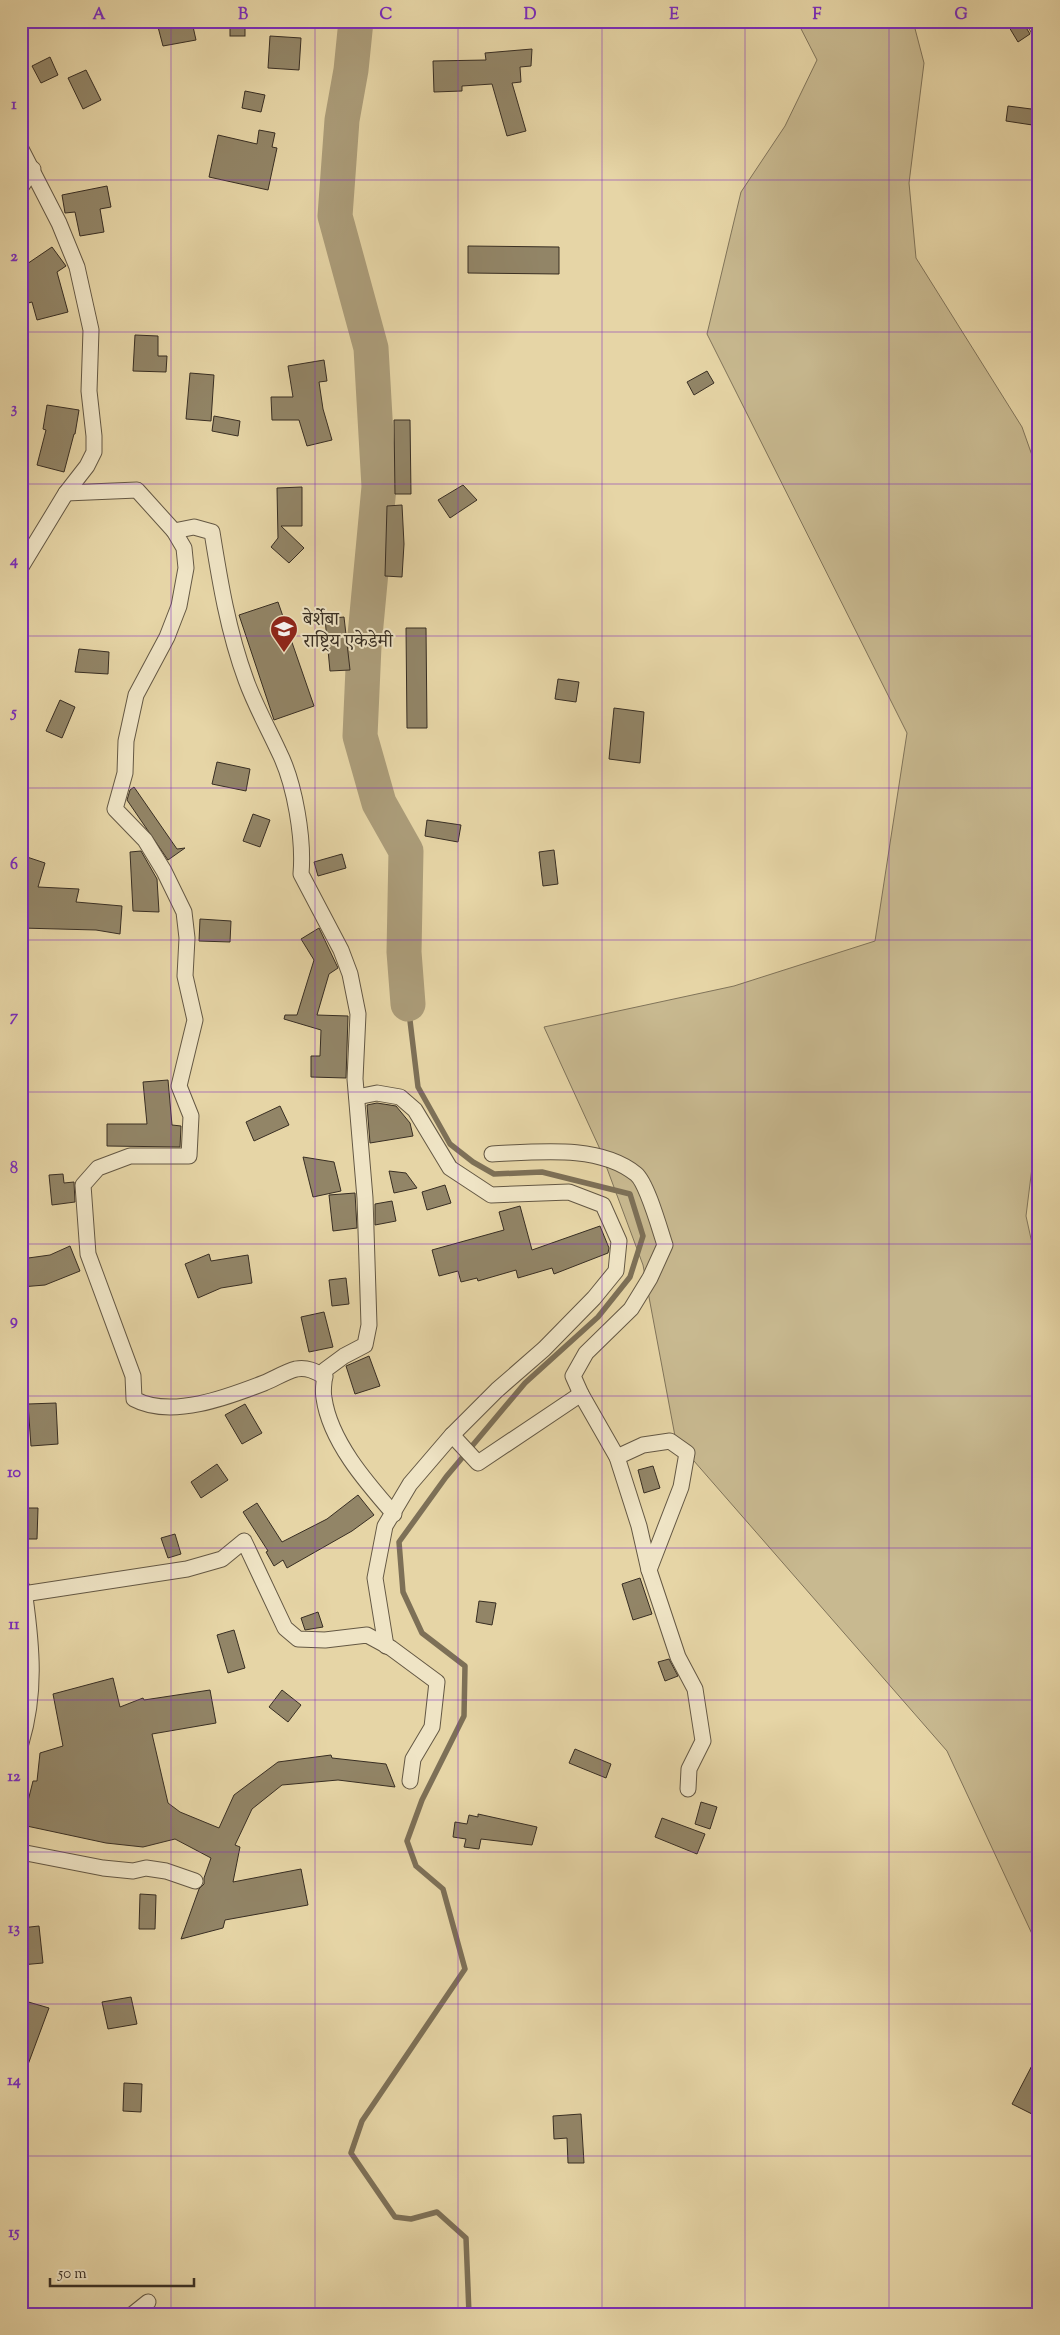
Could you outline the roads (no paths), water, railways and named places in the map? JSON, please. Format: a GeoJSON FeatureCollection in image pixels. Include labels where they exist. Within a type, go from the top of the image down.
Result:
{"type":"FeatureCollection","features":[{"type":"Feature","properties":{"kind":"street"},"geometry":{"type":"LineString","coordinates":[[1034,21],[1039,30]]}},
{"type":"Feature","properties":{"kind":"street"},"geometry":{"type":"LineString","coordinates":[[21,149],[33,169],[59,223],[77,267],[90,330],[90,391],[94,452],[87,466],[66,494],[21,567]]}},
{"type":"Feature","properties":{"kind":"street"},"geometry":{"type":"LineString","coordinates":[[21,187],[33,169]]}},
{"type":"Feature","properties":{"kind":"street"},"geometry":{"type":"LineString","coordinates":[[66,494],[137,490],[174,531],[184,548],[186,568],[179,606],[167,637],[136,695],[126,741],[125,773],[115,809],[145,840],[164,871],[184,912],[186,976],[196,1020],[180,1086],[191,1116],[189,1156],[130,1156],[98,1168],[83,1185],[88,1254],[133,1376],[134,1399],[144,1405],[181,1406],[219,1400],[296,1369],[312,1369],[325,1377]]}},
{"type":"Feature","properties":{"kind":"street"},"geometry":{"type":"LineString","coordinates":[[174,531],[194,527],[212,532],[225,612],[246,679],[262,720],[280,753],[291,784],[302,860],[301,874],[341,950],[350,974],[358,1014],[357,1097],[365,1198],[369,1324],[366,1345],[344,1356],[325,1370],[324,1398],[335,1431],[358,1473],[394,1514]]}},
{"type":"Feature","properties":{"kind":"street"},"geometry":{"type":"LineString","coordinates":[[357,1097],[377,1094],[400,1097],[415,1110],[450,1168],[491,1195],[569,1192],[603,1205],[620,1241],[616,1271],[594,1298],[544,1349],[497,1390],[452,1435],[410,1484],[394,1514],[385,1526],[375,1578],[386,1646]]}},
{"type":"Feature","properties":{"kind":"street"},"geometry":{"type":"LineString","coordinates":[[492,1154],[576,1154],[612,1159],[638,1175],[655,1212],[665,1245],[650,1278],[631,1310],[586,1353],[573,1376],[581,1394],[618,1457],[649,1570],[678,1657],[695,1689],[703,1741],[689,1769],[688,1789]]}},
{"type":"Feature","properties":{"kind":"street"},"geometry":{"type":"LineString","coordinates":[[452,1435],[478,1463],[581,1394]]}},
{"type":"Feature","properties":{"kind":"street"},"geometry":{"type":"LineString","coordinates":[[618,1457],[643,1445],[670,1441],[687,1453],[681,1487],[649,1570]]}},
{"type":"Feature","properties":{"kind":"street"},"geometry":{"type":"LineString","coordinates":[[21,1743],[29,1718],[33,1671],[23,1592],[30,1593],[187,1569],[222,1559],[244,1541],[285,1628],[298,1639],[325,1640],[367,1635],[437,1682],[432,1727],[412,1759],[410,1781]]}},
{"type":"Feature","properties":{"kind":"street"},"geometry":{"type":"LineString","coordinates":[[21,1852],[103,1868],[133,1871],[146,1868],[166,1871],[195,1881]]}},
{"type":"Feature","properties":{"kind":"street"},"geometry":{"type":"LineString","coordinates":[[133,2314],[148,2302]]}},
{"type":"Feature","properties":{"kind":"waterway"},"geometry":{"type":"LineString","coordinates":[[356,21],[351,70],[342,120],[335,216],[371,348],[379,487],[364,646],[360,736],[379,803],[406,851],[404,952],[408,1004]]}},
{"type":"Feature","properties":{"kind":"waterway"},"geometry":{"type":"LineString","coordinates":[[408,1004],[418,1087],[450,1144],[473,1162],[494,1174],[542,1172],[630,1194],[643,1236],[630,1277],[598,1317],[525,1383],[446,1477],[399,1542],[403,1592],[422,1633],[465,1666],[464,1716],[422,1800],[407,1841],[416,1866],[443,1889],[465,1969],[362,2121],[351,2153],[395,2217],[411,2219],[437,2212],[466,2238],[469,2314]]}},
{"type":"Feature","properties":{"kind":"place","name":"बेर्शेबा राष्ट्रिय एकेडेमी"},"geometry":{"type":"Point","coordinates":[284,653]}}]}
